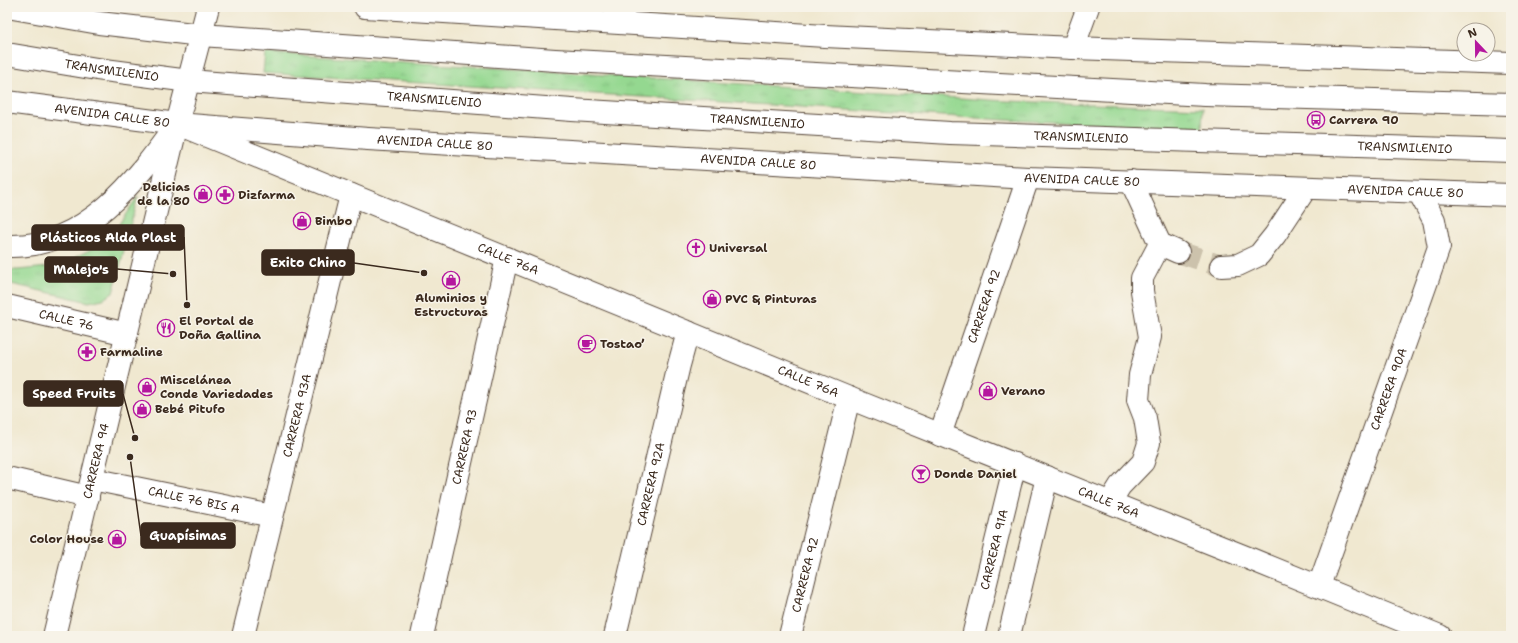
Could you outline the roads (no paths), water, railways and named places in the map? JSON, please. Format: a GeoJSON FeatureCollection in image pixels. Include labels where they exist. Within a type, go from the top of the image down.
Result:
{"type":"FeatureCollection","features":[{"type":"Feature","properties":{"kind":"main road"},"geometry":{"type":"LineString","coordinates":[[7,7],[99,23],[201,35],[554,60],[1197,95],[1511,104]]}},
{"type":"Feature","properties":{"kind":"main road","name":"CARRERA 94"},"geometry":{"type":"LineString","coordinates":[[54,636],[178,124],[208,7]]}},
{"type":"Feature","properties":{"kind":"main road"},"geometry":{"type":"LineString","coordinates":[[371,7],[825,36],[1073,48],[1511,63]]}},
{"type":"Feature","properties":{"kind":"main road"},"geometry":{"type":"LineString","coordinates":[[1073,48],[1088,7]]}},
{"type":"Feature","properties":{"kind":"main road","name":"TRANSMILENIO"},"geometry":{"type":"LineString","coordinates":[[7,54],[97,69],[189,81],[564,109],[950,133],[1511,151]]}},
{"type":"Feature","properties":{"kind":"main road","name":"AVENIDA CALLE 80"},"geometry":{"type":"LineString","coordinates":[[7,102],[178,124],[368,139],[1028,178],[1419,192],[1509,197]]}},
{"type":"Feature","properties":{"kind":"main road"},"geometry":{"type":"LineString","coordinates":[[7,246],[20,246],[38,243],[64,235],[104,210],[121,194],[140,172],[178,124]]}},
{"type":"Feature","properties":{"kind":"main road","name":"CALLE 76A"},"geometry":{"type":"LineString","coordinates":[[178,124],[940,435],[1319,586],[1440,636]]}},
{"type":"Feature","properties":{"kind":"main road","name":"CARRERA 92"},"geometry":{"type":"LineString","coordinates":[[940,435],[1028,178]]}},
{"type":"Feature","properties":{"kind":"main road"},"geometry":{"type":"LineString","coordinates":[[1110,502],[1120,486],[1143,462],[1150,443],[1145,418],[1138,400],[1140,375],[1150,337],[1142,291],[1142,278],[1169,248],[1130,181]]}},
{"type":"Feature","properties":{"kind":"main road"},"geometry":{"type":"LineString","coordinates":[[1221,266],[1238,265],[1260,255],[1306,188]]}},
{"type":"Feature","properties":{"kind":"main road","name":"CARRERA 90A"},"geometry":{"type":"LineString","coordinates":[[1319,586],[1438,247],[1434,220],[1419,192]]}},
{"type":"Feature","properties":{"kind":"main road","name":"CARRERA 93A"},"geometry":{"type":"LineString","coordinates":[[243,636],[351,195]]}},
{"type":"Feature","properties":{"kind":"main road","name":"CARRERA 93"},"geometry":{"type":"LineString","coordinates":[[422,636],[507,258]]}},
{"type":"Feature","properties":{"kind":"main road","name":"CALLE 76"},"geometry":{"type":"LineString","coordinates":[[7,306],[127,334]]}},
{"type":"Feature","properties":{"kind":"main road","name":"CARRERA 92A"},"geometry":{"type":"LineString","coordinates":[[615,636],[678,365],[688,332]]}},
{"type":"Feature","properties":{"kind":"main road","name":"CARRERA 92"},"geometry":{"type":"LineString","coordinates":[[790,636],[849,398]]}},
{"type":"Feature","properties":{"kind":"main road","name":"CARRERA 91A"},"geometry":{"type":"LineString","coordinates":[[973,636],[1015,464]]}},
{"type":"Feature","properties":{"kind":"main road"},"geometry":{"type":"LineString","coordinates":[[1009,636],[1047,477]]}},
{"type":"Feature","properties":{"kind":"main road","name":"CALLE 76 BIS A"},"geometry":{"type":"LineString","coordinates":[[7,478],[90,488],[272,516]]}},
{"type":"Feature","properties":{"kind":"tunnel"},"geometry":{"type":"LineString","coordinates":[[1178,252],[1221,266]]}},
{"type":"Feature","properties":{"kind":"place","name":"Carrera 90"},"geometry":{"type":"Point","coordinates":[1316,120]}},
{"type":"Feature","properties":{"kind":"place","name":"Delicias de la 80"},"geometry":{"type":"Point","coordinates":[203,194]}},
{"type":"Feature","properties":{"kind":"place","name":"Dizfarma"},"geometry":{"type":"Point","coordinates":[225,195]}},
{"type":"Feature","properties":{"kind":"place","name":"Bimbo"},"geometry":{"type":"Point","coordinates":[302,221]}},
{"type":"Feature","properties":{"kind":"place","name":"Universal"},"geometry":{"type":"Point","coordinates":[696,248]}},
{"type":"Feature","properties":{"kind":"place","name":"Exito Chino"},"geometry":{"type":"Point","coordinates":[424,273]}},
{"type":"Feature","properties":{"kind":"place","name":"Malejo's"},"geometry":{"type":"Point","coordinates":[173,274]}},
{"type":"Feature","properties":{"kind":"place","name":"Aluminios y Estructuras"},"geometry":{"type":"Point","coordinates":[451,280]}},
{"type":"Feature","properties":{"kind":"place","name":"PVC & Pinturas"},"geometry":{"type":"Point","coordinates":[712,299]}},
{"type":"Feature","properties":{"kind":"place","name":"Plásticos Alda Plast"},"geometry":{"type":"Point","coordinates":[187,305]}},
{"type":"Feature","properties":{"kind":"place","name":"El Portal de Doña Gallina"},"geometry":{"type":"Point","coordinates":[166,328]}},
{"type":"Feature","properties":{"kind":"place","name":"Tostao’"},"geometry":{"type":"Point","coordinates":[587,344]}},
{"type":"Feature","properties":{"kind":"place","name":"Farmaline"},"geometry":{"type":"Point","coordinates":[87,352]}},
{"type":"Feature","properties":{"kind":"place","name":"Miscelánea Conde Variedades"},"geometry":{"type":"Point","coordinates":[147,387]}},
{"type":"Feature","properties":{"kind":"place","name":"Verano"},"geometry":{"type":"Point","coordinates":[988,391]}},
{"type":"Feature","properties":{"kind":"place","name":"Bebé Pitufo"},"geometry":{"type":"Point","coordinates":[142,409]}},
{"type":"Feature","properties":{"kind":"place","name":"Speed Fruits"},"geometry":{"type":"Point","coordinates":[135,438]}},
{"type":"Feature","properties":{"kind":"place","name":"Guapísimas"},"geometry":{"type":"Point","coordinates":[130,457]}},
{"type":"Feature","properties":{"kind":"place","name":"Donde Daniel"},"geometry":{"type":"Point","coordinates":[921,474]}},
{"type":"Feature","properties":{"kind":"place","name":"Color House"},"geometry":{"type":"Point","coordinates":[117,539]}}]}
